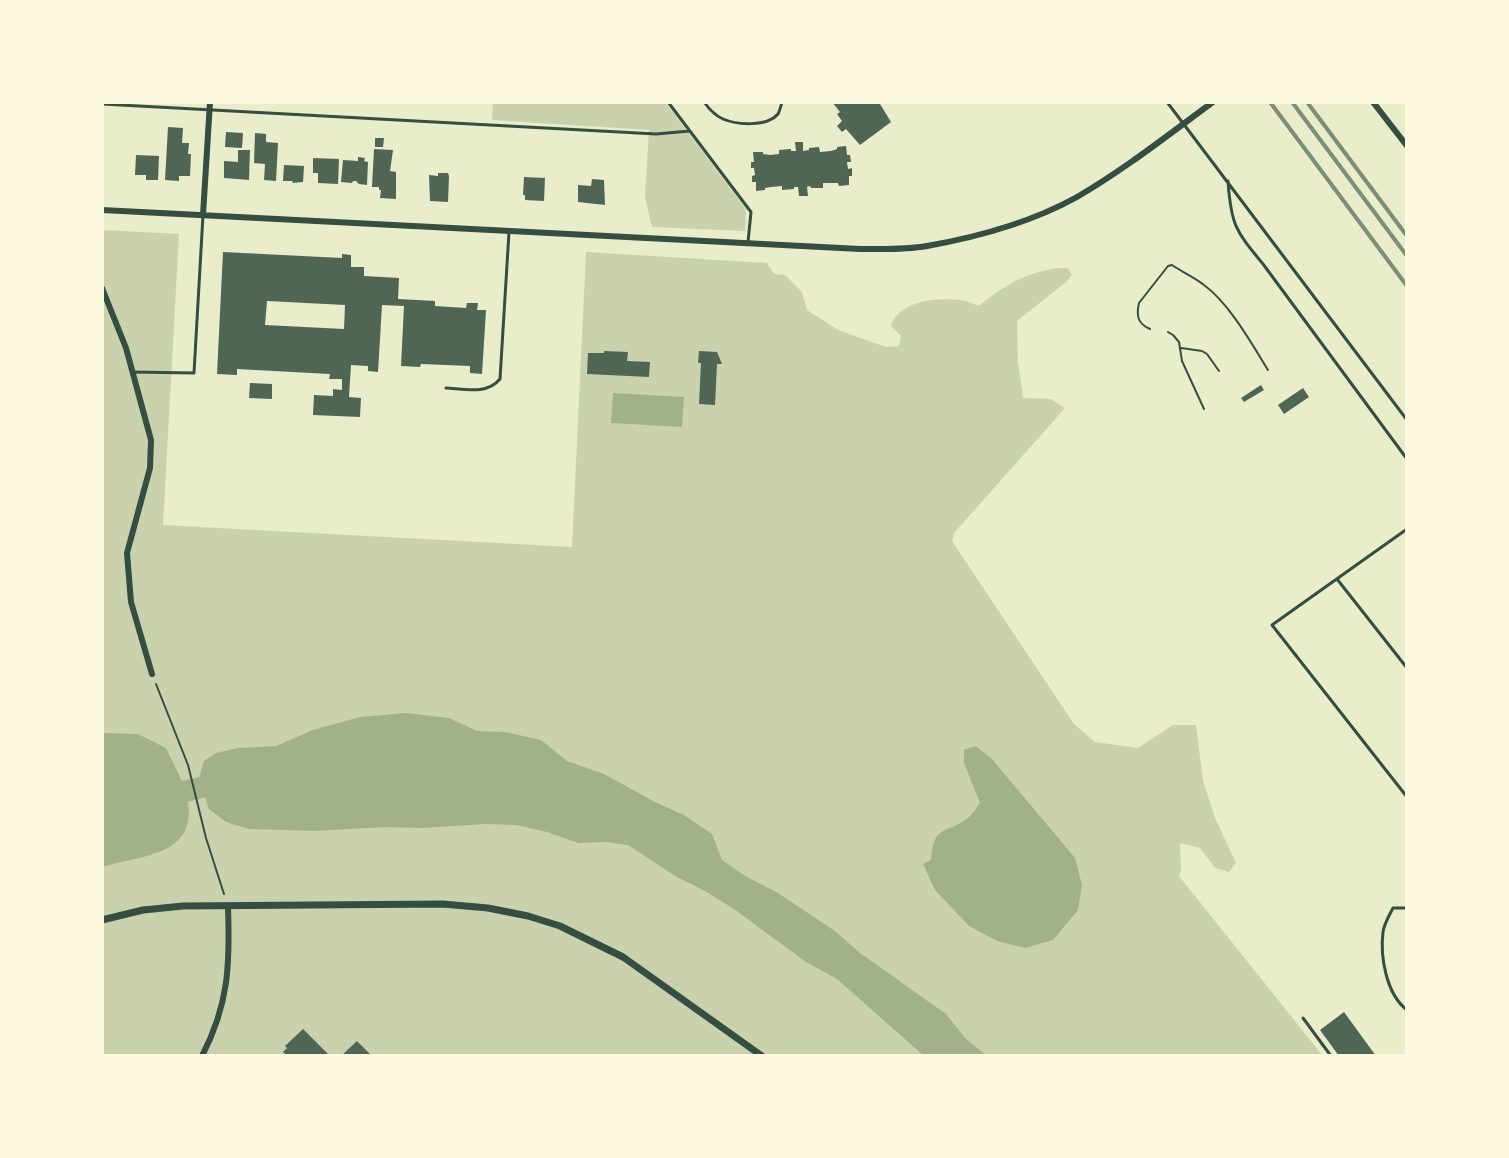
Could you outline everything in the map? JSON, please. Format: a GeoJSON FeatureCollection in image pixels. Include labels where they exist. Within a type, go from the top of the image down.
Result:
{"type":"FeatureCollection","features":[{"type":"Feature","properties":{"kind":"street"},"geometry":{"type":"LineString","coordinates":[[102,210],[748,244],[860,249],[924,247],[983,233],[1076,197],[1130,163],[1213,102]]}},
{"type":"Feature","properties":{"kind":"street"},"geometry":{"type":"LineString","coordinates":[[1373,102],[1407,146]]}},
{"type":"Feature","properties":{"kind":"street"},"geometry":{"type":"LineString","coordinates":[[203,215],[210,106]]}},
{"type":"Feature","properties":{"kind":"street"},"geometry":{"type":"LineString","coordinates":[[102,288],[126,348],[151,440],[150,468],[127,553],[131,602],[152,674]]}},
{"type":"Feature","properties":{"kind":"street"},"geometry":{"type":"LineString","coordinates":[[102,920],[143,910],[183,906],[443,904],[528,916],[560,926],[623,957],[762,1056]]}},
{"type":"Feature","properties":{"kind":"street"},"geometry":{"type":"LineString","coordinates":[[202,1056],[227,987],[228,907]]}},
{"type":"Feature","properties":{"kind":"lane"},"geometry":{"type":"LineString","coordinates":[[668,102],[751,212],[748,244]]}},
{"type":"Feature","properties":{"kind":"lane"},"geometry":{"type":"LineString","coordinates":[[704,102],[713,114],[739,124],[767,121],[777,115],[782,102]]}},
{"type":"Feature","properties":{"kind":"lane"},"geometry":{"type":"LineString","coordinates":[[1167,102],[1407,420]]}},
{"type":"Feature","properties":{"kind":"lane"},"geometry":{"type":"LineString","coordinates":[[102,104],[210,106],[656,134],[690,131]]}},
{"type":"Feature","properties":{"kind":"lane"},"geometry":{"type":"LineString","coordinates":[[1228,181],[1230,207],[1239,234],[1407,459]]}},
{"type":"Feature","properties":{"kind":"lane"},"geometry":{"type":"LineString","coordinates":[[132,372],[194,373],[203,215]]}},
{"type":"Feature","properties":{"kind":"lane"},"geometry":{"type":"LineString","coordinates":[[446,388],[487,389],[500,379],[509,232]]}},
{"type":"Feature","properties":{"kind":"lane"},"geometry":{"type":"LineString","coordinates":[[1407,529],[1272,625],[1407,797]]}},
{"type":"Feature","properties":{"kind":"lane"},"geometry":{"type":"LineString","coordinates":[[1337,579],[1407,668]]}},
{"type":"Feature","properties":{"kind":"lane"},"geometry":{"type":"LineString","coordinates":[[1407,908],[1393,908],[1388,918],[1383,929],[1383,957],[1391,988],[1407,1010]]}},
{"type":"Feature","properties":{"kind":"lane"},"geometry":{"type":"LineString","coordinates":[[1303,1018],[1331,1056]]}},
{"type":"Feature","properties":{"kind":"path"},"geometry":{"type":"LineString","coordinates":[[1150,329],[1139,322],[1139,303],[1172,265],[1205,285],[1215,295],[1268,370]]}},
{"type":"Feature","properties":{"kind":"path"},"geometry":{"type":"LineString","coordinates":[[1168,332],[1179,342],[1182,361],[1204,409]]}},
{"type":"Feature","properties":{"kind":"path"},"geometry":{"type":"LineString","coordinates":[[1180,348],[1202,351],[1219,371]]}},
{"type":"Feature","properties":{"kind":"path"},"geometry":{"type":"LineString","coordinates":[[152,674],[188,765],[206,838],[228,907]]}},
{"type":"Feature","properties":{"kind":"shaded area"},"geometry":{"type":"Polygon","coordinates":[[[493,102],[665,102],[746,209],[745,231],[652,227],[645,197],[649,130],[492,120],[493,102]]]}},
{"type":"Feature","properties":{"kind":"shaded area"},"geometry":{"type":"Polygon","coordinates":[[[102,230],[179,234],[163,525],[572,547],[586,252],[767,263],[774,274],[785,275],[802,292],[807,310],[838,330],[886,347],[899,346],[901,336],[891,326],[895,318],[910,306],[930,300],[951,299],[979,306],[1020,279],[1056,268],[1068,268],[1072,275],[1066,282],[1017,321],[1023,398],[1050,399],[1065,408],[954,533],[952,541],[1074,724],[1095,742],[1138,748],[1173,725],[1196,725],[1203,781],[1215,818],[1236,863],[1229,872],[1215,868],[1200,848],[1180,843],[1179,876],[1323,1056],[102,1056],[102,230]]]}},
{"type":"Feature","properties":{"kind":"shaded area"},"geometry":{"type":"Polygon","coordinates":[[[613,393],[684,397],[682,427],[611,423],[613,393]]]}},
{"type":"Feature","properties":{"kind":"shaded area"},"geometry":{"type":"Polygon","coordinates":[[[406,713],[449,718],[477,731],[505,732],[541,740],[567,761],[604,774],[684,815],[712,834],[722,860],[835,931],[860,953],[946,1014],[965,1038],[987,1056],[924,1056],[837,979],[806,962],[734,909],[628,845],[578,843],[516,825],[316,831],[249,829],[226,822],[209,809],[205,797],[188,802],[188,820],[183,834],[174,844],[148,856],[102,867],[102,733],[138,734],[166,748],[182,781],[199,777],[204,761],[216,753],[238,748],[276,746],[313,730],[360,717],[406,713]]]}},
{"type":"Feature","properties":{"kind":"shaded area"},"geometry":{"type":"Polygon","coordinates":[[[976,746],[992,759],[1075,858],[1082,885],[1078,910],[1053,940],[1025,948],[997,941],[969,926],[935,890],[923,864],[931,860],[937,836],[967,819],[980,803],[964,763],[964,750],[976,746]]]}},
{"type":"Feature","properties":{"kind":"building"},"geometry":{"type":"Polygon","coordinates":[[[832,102],[882,102],[880,104],[891,122],[860,145],[846,129],[842,132],[837,126],[842,121],[837,114],[840,112],[832,102]]]}},
{"type":"Feature","properties":{"kind":"building"},"geometry":{"type":"Polygon","coordinates":[[[168,127],[183,128],[182,143],[189,143],[190,176],[179,176],[179,181],[165,180],[168,127]]]}},
{"type":"Feature","properties":{"kind":"building"},"geometry":{"type":"Polygon","coordinates":[[[226,132],[243,133],[242,148],[225,147],[226,132]]]}},
{"type":"Feature","properties":{"kind":"building"},"geometry":{"type":"Polygon","coordinates":[[[255,133],[266,134],[266,142],[278,143],[276,181],[264,180],[265,164],[254,163],[255,133]]]}},
{"type":"Feature","properties":{"kind":"building"},"geometry":{"type":"Polygon","coordinates":[[[375,138],[384,138],[383,147],[375,147],[375,138]]]}},
{"type":"Feature","properties":{"kind":"building"},"geometry":{"type":"Polygon","coordinates":[[[795,142],[803,142],[803,151],[819,147],[820,152],[831,151],[846,146],[851,162],[847,162],[848,169],[852,168],[849,185],[823,183],[823,188],[810,186],[807,187],[808,196],[799,196],[798,187],[782,190],[782,186],[771,187],[756,191],[756,182],[752,182],[755,175],[754,168],[751,168],[753,152],[770,155],[779,154],[779,150],[796,151],[795,142]]]}},
{"type":"Feature","properties":{"kind":"building"},"geometry":{"type":"Polygon","coordinates":[[[374,149],[393,150],[390,171],[396,172],[396,199],[380,198],[379,187],[372,187],[374,149]]]}},
{"type":"Feature","properties":{"kind":"building"},"geometry":{"type":"Polygon","coordinates":[[[238,150],[250,150],[249,180],[224,178],[224,161],[238,162],[238,150]]]}},
{"type":"Feature","properties":{"kind":"building"},"geometry":{"type":"Polygon","coordinates":[[[136,155],[159,156],[158,180],[146,180],[146,175],[135,175],[136,155]]]}},
{"type":"Feature","properties":{"kind":"building"},"geometry":{"type":"Polygon","coordinates":[[[358,157],[368,162],[367,185],[356,181],[341,182],[343,160],[358,161],[358,157]]]}},
{"type":"Feature","properties":{"kind":"building"},"geometry":{"type":"Polygon","coordinates":[[[313,158],[339,159],[338,184],[318,183],[318,173],[313,173],[313,158]]]}},
{"type":"Feature","properties":{"kind":"building"},"geometry":{"type":"Polygon","coordinates":[[[284,165],[304,166],[303,182],[283,181],[284,165]]]}},
{"type":"Feature","properties":{"kind":"building"},"geometry":{"type":"Polygon","coordinates":[[[438,173],[448,173],[448,202],[430,201],[429,175],[438,176],[438,173]]]}},
{"type":"Feature","properties":{"kind":"building"},"geometry":{"type":"Polygon","coordinates":[[[524,177],[545,178],[544,201],[525,200],[524,177]]]}},
{"type":"Feature","properties":{"kind":"building"},"geometry":{"type":"Polygon","coordinates":[[[592,179],[604,180],[605,205],[578,202],[578,185],[591,186],[592,179]]]}},
{"type":"Feature","properties":{"kind":"building"},"geometry":{"type":"Polygon","coordinates":[[[223,252],[342,258],[342,254],[351,255],[351,267],[364,267],[364,276],[399,278],[398,299],[435,301],[435,306],[466,308],[467,303],[478,303],[477,310],[486,310],[482,374],[470,373],[470,366],[401,366],[404,306],[382,305],[378,372],[368,371],[368,366],[351,365],[349,397],[361,398],[360,417],[313,415],[314,395],[333,396],[333,389],[342,390],[342,379],[329,379],[330,374],[237,369],[237,375],[217,374],[223,252]],[[267,301],[265,325],[344,329],[345,305],[267,301]]]}},
{"type":"Feature","properties":{"kind":"building"},"geometry":{"type":"Polygon","coordinates":[[[699,351],[717,352],[722,364],[717,364],[715,405],[699,404],[699,351]]]}},
{"type":"Feature","properties":{"kind":"building"},"geometry":{"type":"Polygon","coordinates":[[[628,352],[627,361],[650,362],[649,377],[587,374],[588,353],[628,352]]]}},
{"type":"Feature","properties":{"kind":"building"},"geometry":{"type":"Polygon","coordinates":[[[250,383],[272,384],[272,399],[249,398],[250,383]]]}},
{"type":"Feature","properties":{"kind":"building"},"geometry":{"type":"Polygon","coordinates":[[[1261,385],[1264,390],[1244,402],[1241,398],[1261,385]]]}},
{"type":"Feature","properties":{"kind":"building"},"geometry":{"type":"Polygon","coordinates":[[[1303,388],[1309,397],[1284,414],[1278,405],[1303,388]]]}},
{"type":"Feature","properties":{"kind":"building"},"geometry":{"type":"Polygon","coordinates":[[[1344,1012],[1376,1056],[1339,1056],[1320,1030],[1344,1012]]]}},
{"type":"Feature","properties":{"kind":"building"},"geometry":{"type":"Polygon","coordinates":[[[303,1029],[330,1056],[287,1056],[283,1052],[287,1048],[285,1046],[303,1029]]]}},
{"type":"Feature","properties":{"kind":"building"},"geometry":{"type":"Polygon","coordinates":[[[357,1041],[372,1056],[341,1056],[357,1041]]]}},
{"type":"Feature","properties":{"kind":"railway"},"geometry":{"type":"LineString","coordinates":[[1270,102],[1407,286]]}},
{"type":"Feature","properties":{"kind":"railway"},"geometry":{"type":"LineString","coordinates":[[1292,102],[1407,256]]}},
{"type":"Feature","properties":{"kind":"railway"},"geometry":{"type":"LineString","coordinates":[[1307,102],[1407,236]]}}]}
